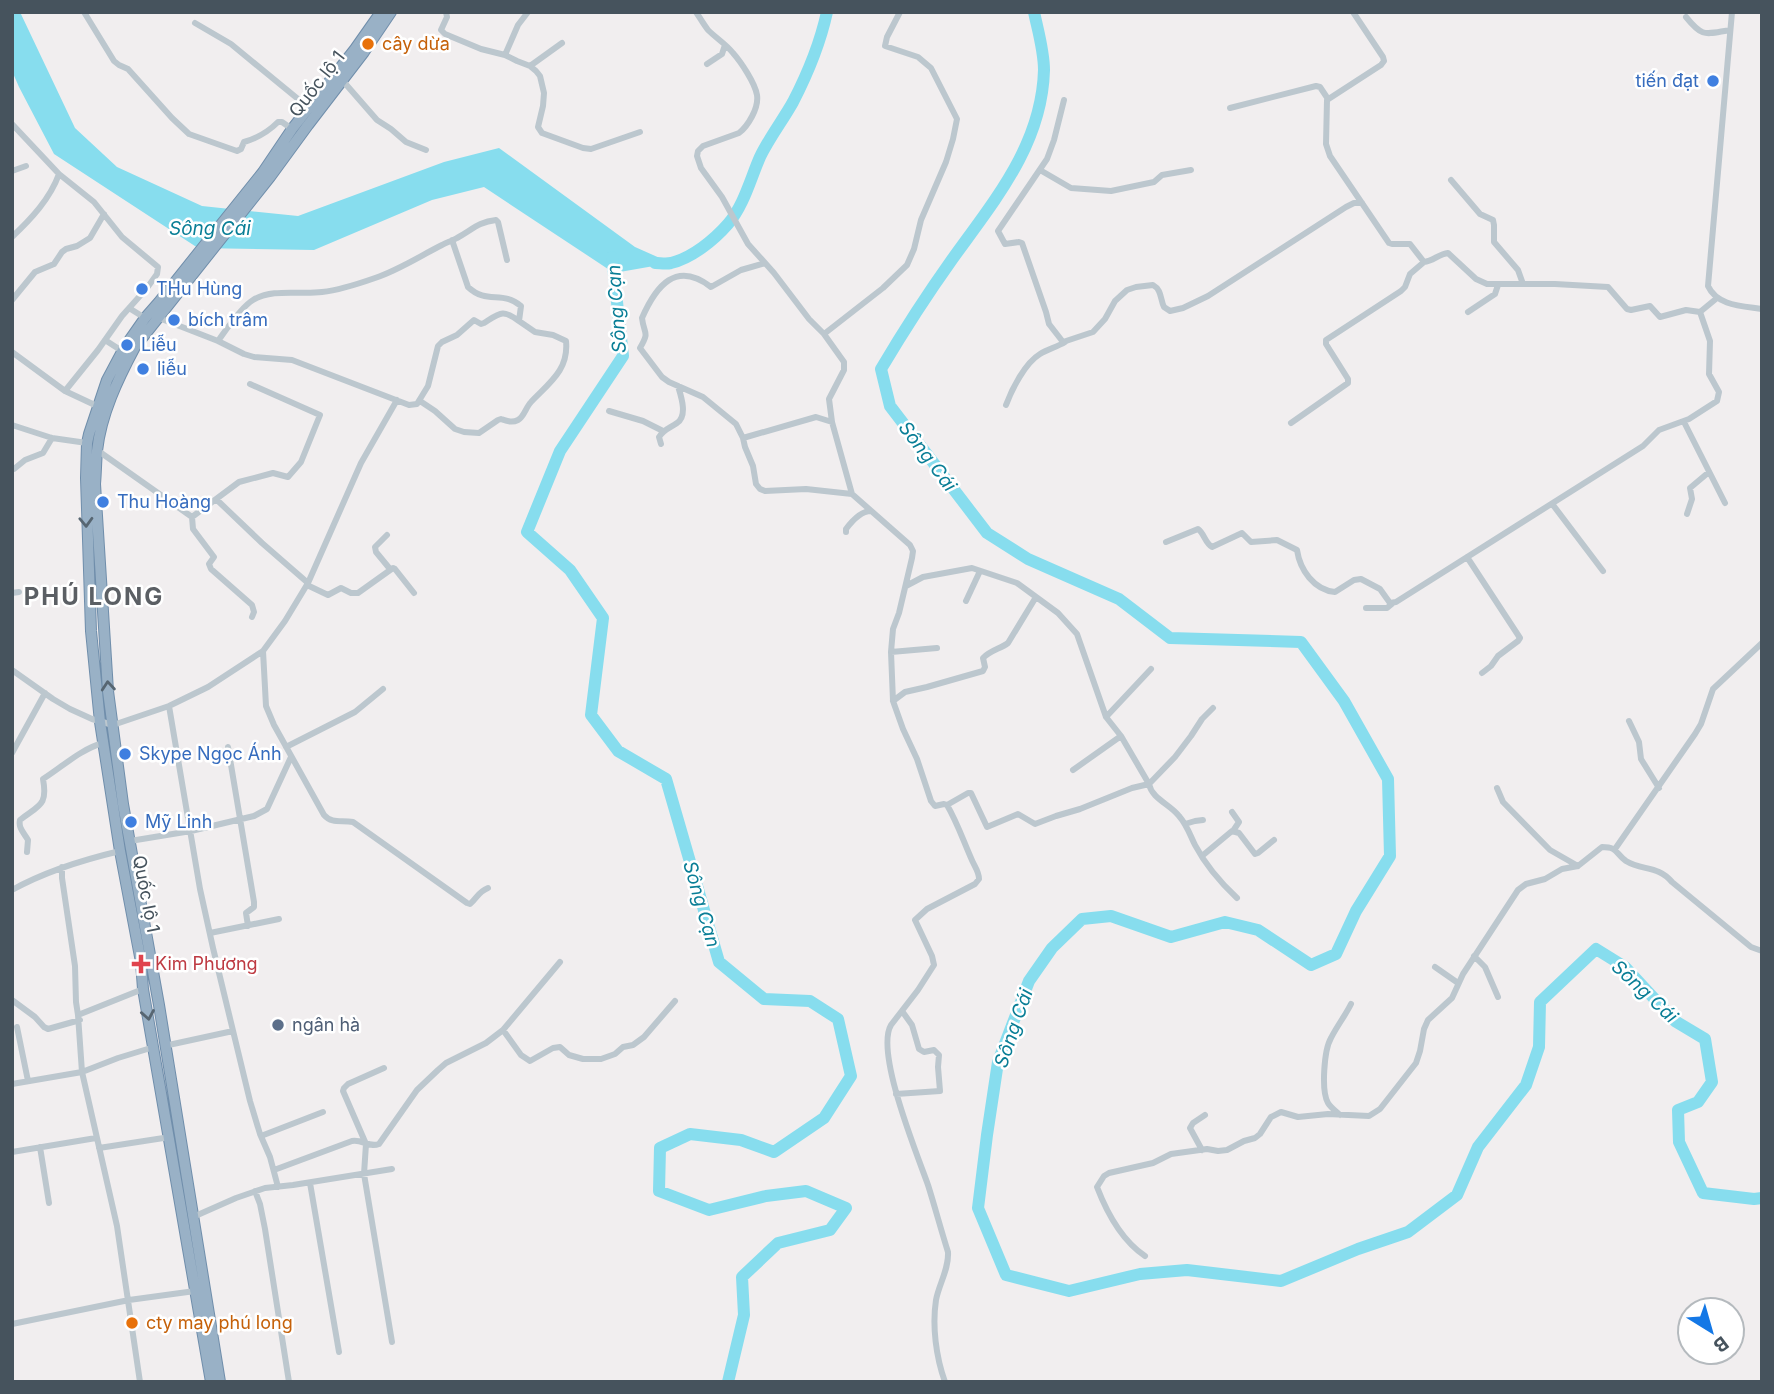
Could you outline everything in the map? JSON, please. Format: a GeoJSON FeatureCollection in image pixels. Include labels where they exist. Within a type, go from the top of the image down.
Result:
{"type":"FeatureCollection","features":[{"type":"Feature","properties":{"kind":"highway","name":"Quốc lộ 1"},"geometry":{"type":"LineString","coordinates":[[267,174],[292,129],[381,12]]}},
{"type":"Feature","properties":{"kind":"highway","name":"Quốc lộ 1"},"geometry":{"type":"LineString","coordinates":[[267,174],[343,81],[391,12]]}},
{"type":"Feature","properties":{"kind":"highway"},"geometry":{"type":"LineString","coordinates":[[164,305],[267,174]]}},
{"type":"Feature","properties":{"kind":"highway","name":"Quốc lộ 1"},"geometry":{"type":"LineString","coordinates":[[164,305],[145,318],[122,351],[97,406],[87,443],[86,506],[91,631],[103,743],[141,962],[143,989],[159,1046],[193,1217],[220,1382]]}},
{"type":"Feature","properties":{"kind":"highway","name":"Quốc lộ 1"},"geometry":{"type":"LineString","coordinates":[[159,1046],[159,1005],[123,804],[108,691],[95,484],[97,450],[103,420],[119,378],[135,347],[159,318],[164,305]]}},
{"type":"Feature","properties":{"kind":"highway","name":"Quốc lộ 1"},"geometry":{"type":"LineString","coordinates":[[165,1085],[170,1138],[211,1382]]}},
{"type":"Feature","properties":{"kind":"street"},"geometry":{"type":"LineString","coordinates":[[85,12],[114,61],[128,69],[192,136],[237,151],[244,142],[256,139],[279,121],[292,129]]}},
{"type":"Feature","properties":{"kind":"street"},"geometry":{"type":"LineString","coordinates":[[446,12],[442,30],[445,34],[481,50],[505,55],[530,66],[540,76],[544,93],[538,127],[541,133],[591,149],[640,132]]}},
{"type":"Feature","properties":{"kind":"street"},"geometry":{"type":"LineString","coordinates":[[505,55],[518,25],[528,12]]}},
{"type":"Feature","properties":{"kind":"street"},"geometry":{"type":"LineString","coordinates":[[696,12],[708,30],[742,66],[757,99],[755,110],[743,130],[698,151],[701,168],[722,197],[748,244],[842,358],[845,367],[829,399],[832,422],[852,494],[910,545],[913,551],[893,629],[893,701],[931,801],[936,806],[947,805],[971,793],[989,828],[1018,814],[1035,824],[1132,788],[1149,785],[1213,708]]}},
{"type":"Feature","properties":{"kind":"street"},"geometry":{"type":"LineString","coordinates":[[824,334],[883,288],[907,265],[921,219],[953,139],[957,119],[931,68],[918,57],[885,46],[900,12]]}},
{"type":"Feature","properties":{"kind":"street"},"geometry":{"type":"LineString","coordinates":[[1353,12],[1384,61],[1328,99],[1326,148],[1387,241],[1391,244],[1410,244],[1424,262]]}},
{"type":"Feature","properties":{"kind":"street"},"geometry":{"type":"LineString","coordinates":[[1732,12],[1708,286],[1712,295],[1726,303],[1762,309]]}},
{"type":"Feature","properties":{"kind":"street"},"geometry":{"type":"LineString","coordinates":[[1686,18],[1701,33],[1730,30]]}},
{"type":"Feature","properties":{"kind":"street"},"geometry":{"type":"LineString","coordinates":[[195,23],[231,44],[309,108]]}},
{"type":"Feature","properties":{"kind":"street"},"geometry":{"type":"LineString","coordinates":[[530,66],[562,43]]}},
{"type":"Feature","properties":{"kind":"street"},"geometry":{"type":"LineString","coordinates":[[706,64],[722,54],[725,45]]}},
{"type":"Feature","properties":{"kind":"street"},"geometry":{"type":"LineString","coordinates":[[343,81],[377,120],[406,142],[426,150]]}},
{"type":"Feature","properties":{"kind":"street"},"geometry":{"type":"LineString","coordinates":[[1230,108],[1316,86],[1320,87],[1328,99]]}},
{"type":"Feature","properties":{"kind":"street"},"geometry":{"type":"LineString","coordinates":[[1064,100],[1054,140],[1040,170],[998,232],[1005,244],[1022,243],[1048,322],[1065,342]]}},
{"type":"Feature","properties":{"kind":"street"},"geometry":{"type":"LineString","coordinates":[[12,124],[59,174],[94,202],[122,237],[158,267],[152,281],[65,391]]}},
{"type":"Feature","properties":{"kind":"street"},"geometry":{"type":"LineString","coordinates":[[12,171],[26,166]]}},
{"type":"Feature","properties":{"kind":"street"},"geometry":{"type":"LineString","coordinates":[[1040,170],[1071,188],[1111,191],[1154,182],[1162,175],[1191,170]]}},
{"type":"Feature","properties":{"kind":"street"},"geometry":{"type":"LineString","coordinates":[[12,237],[36,213],[59,174]]}},
{"type":"Feature","properties":{"kind":"street"},"geometry":{"type":"LineString","coordinates":[[1451,180],[1480,214],[1493,220],[1494,242],[1518,270],[1523,284]]}},
{"type":"Feature","properties":{"kind":"street"},"geometry":{"type":"LineString","coordinates":[[1006,405],[1015,384],[1037,356],[1093,332],[1115,301],[1132,288],[1153,285],[1159,291],[1167,310],[1183,308],[1227,285],[1346,207],[1362,203]]}},
{"type":"Feature","properties":{"kind":"street"},"geometry":{"type":"LineString","coordinates":[[12,300],[35,272],[57,262],[66,249],[90,238],[104,214]]}},
{"type":"Feature","properties":{"kind":"street"},"geometry":{"type":"LineString","coordinates":[[218,341],[252,300],[272,294],[325,292],[356,284],[401,267],[475,226],[496,220],[507,260]]}},
{"type":"Feature","properties":{"kind":"street"},"geometry":{"type":"LineString","coordinates":[[452,240],[468,287],[484,297],[502,297],[519,303],[519,321]]}},
{"type":"Feature","properties":{"kind":"street"},"geometry":{"type":"LineString","coordinates":[[1292,423],[1348,383],[1326,340],[1401,291],[1410,274],[1424,262],[1443,254],[1448,253],[1482,283],[1605,286],[1627,309],[1650,306],[1660,317],[1686,310],[1699,312],[1717,298]]}},
{"type":"Feature","properties":{"kind":"street"},"geometry":{"type":"LineString","coordinates":[[765,263],[741,271],[711,287],[697,278],[681,276],[662,284],[642,318],[647,333],[640,348],[669,383],[703,397],[739,428],[753,466],[756,484],[763,491],[806,489],[852,494]]}},
{"type":"Feature","properties":{"kind":"street"},"geometry":{"type":"LineString","coordinates":[[1468,312],[1495,294],[1498,285]]}},
{"type":"Feature","properties":{"kind":"street"},"geometry":{"type":"LineString","coordinates":[[129,308],[145,318]]}},
{"type":"Feature","properties":{"kind":"street"},"geometry":{"type":"LineString","coordinates":[[1366,608],[1384,608],[1393,603],[1553,505],[1643,446],[1658,430],[1684,422],[1717,401],[1719,393],[1709,374],[1710,341],[1699,312]]}},
{"type":"Feature","properties":{"kind":"street"},"geometry":{"type":"LineString","coordinates":[[159,318],[254,357],[292,360],[409,405],[418,404],[428,386],[438,346],[457,335],[474,320],[481,324],[505,313],[535,332],[560,337],[566,341],[566,358],[561,369],[519,419],[501,419],[479,433],[471,434],[456,429],[420,401]]}},
{"type":"Feature","properties":{"kind":"street"},"geometry":{"type":"LineString","coordinates":[[105,340],[122,351]]}},
{"type":"Feature","properties":{"kind":"street"},"geometry":{"type":"LineString","coordinates":[[12,352],[65,391],[97,406]]}},
{"type":"Feature","properties":{"kind":"street"},"geometry":{"type":"LineString","coordinates":[[192,517],[239,482],[274,473],[288,477],[301,462],[320,416],[250,384]]}},
{"type":"Feature","properties":{"kind":"street"},"geometry":{"type":"LineString","coordinates":[[662,443],[659,437],[663,431],[678,423],[683,416],[678,386]]}},
{"type":"Feature","properties":{"kind":"street"},"geometry":{"type":"LineString","coordinates":[[13,674],[70,709],[113,725],[169,706],[208,687],[263,651],[308,584],[361,463],[397,400]]}},
{"type":"Feature","properties":{"kind":"street"},"geometry":{"type":"LineString","coordinates":[[609,411],[643,421],[663,431]]}},
{"type":"Feature","properties":{"kind":"street"},"geometry":{"type":"LineString","coordinates":[[743,438],[816,416],[832,422]]}},
{"type":"Feature","properties":{"kind":"street"},"geometry":{"type":"LineString","coordinates":[[1684,422],[1725,503]]}},
{"type":"Feature","properties":{"kind":"street"},"geometry":{"type":"LineString","coordinates":[[12,425],[52,438],[87,443]]}},
{"type":"Feature","properties":{"kind":"street"},"geometry":{"type":"LineString","coordinates":[[12,468],[43,453],[52,438]]}},
{"type":"Feature","properties":{"kind":"street"},"geometry":{"type":"LineString","coordinates":[[97,450],[192,517]]}},
{"type":"Feature","properties":{"kind":"street"},"geometry":{"type":"LineString","coordinates":[[1687,514],[1692,499],[1690,488],[1709,472]]}},
{"type":"Feature","properties":{"kind":"street"},"geometry":{"type":"LineString","coordinates":[[218,499],[308,584],[328,595],[341,588],[358,593],[390,569]]}},
{"type":"Feature","properties":{"kind":"street"},"geometry":{"type":"LineString","coordinates":[[1553,505],[1603,571]]}},
{"type":"Feature","properties":{"kind":"street"},"geometry":{"type":"LineString","coordinates":[[846,531],[864,511],[871,511]]}},
{"type":"Feature","properties":{"kind":"street"},"geometry":{"type":"LineString","coordinates":[[192,517],[193,529],[214,557],[209,565],[252,605],[252,617]]}},
{"type":"Feature","properties":{"kind":"street"},"geometry":{"type":"LineString","coordinates":[[1167,542],[1198,528],[1212,547],[1240,533],[1251,542],[1277,540],[1297,550],[1298,561],[1321,589],[1335,592],[1354,580],[1361,579],[1380,589],[1388,601],[1393,603]]}},
{"type":"Feature","properties":{"kind":"street"},"geometry":{"type":"LineString","coordinates":[[387,536],[375,547],[376,552],[390,569],[395,569],[414,593]]}},
{"type":"Feature","properties":{"kind":"street"},"geometry":{"type":"LineString","coordinates":[[1467,557],[1520,638],[1482,673]]}},
{"type":"Feature","properties":{"kind":"street"},"geometry":{"type":"LineString","coordinates":[[906,586],[923,577],[966,568],[1017,583],[1058,613],[1077,634],[1106,717],[1121,736],[1151,792],[1176,812],[1202,856],[1223,885],[1237,898]]}},
{"type":"Feature","properties":{"kind":"street"},"geometry":{"type":"LineString","coordinates":[[966,601],[980,571]]}},
{"type":"Feature","properties":{"kind":"street"},"geometry":{"type":"LineString","coordinates":[[893,701],[905,692],[983,671],[983,658],[995,648],[1009,643],[1036,597]]}},
{"type":"Feature","properties":{"kind":"street"},"geometry":{"type":"LineString","coordinates":[[1615,849],[1699,728],[1713,689],[1762,643]]}},
{"type":"Feature","properties":{"kind":"street"},"geometry":{"type":"LineString","coordinates":[[891,652],[937,648]]}},
{"type":"Feature","properties":{"kind":"street"},"geometry":{"type":"LineString","coordinates":[[263,651],[266,706],[328,820],[353,822],[470,904],[478,893],[488,888]]}},
{"type":"Feature","properties":{"kind":"street"},"geometry":{"type":"LineString","coordinates":[[1106,717],[1151,669]]}},
{"type":"Feature","properties":{"kind":"street"},"geometry":{"type":"LineString","coordinates":[[286,747],[355,712],[383,689]]}},
{"type":"Feature","properties":{"kind":"street"},"geometry":{"type":"LineString","coordinates":[[12,753],[45,693]]}},
{"type":"Feature","properties":{"kind":"street"},"geometry":{"type":"LineString","coordinates":[[169,706],[200,889],[250,1101],[278,1187]]}},
{"type":"Feature","properties":{"kind":"street"},"geometry":{"type":"LineString","coordinates":[[1629,721],[1639,742],[1642,762],[1659,788]]}},
{"type":"Feature","properties":{"kind":"street"},"geometry":{"type":"LineString","coordinates":[[1073,770],[1121,736]]}},
{"type":"Feature","properties":{"kind":"street"},"geometry":{"type":"LineString","coordinates":[[27,852],[28,840],[19,824],[20,820],[43,802],[46,795],[43,779],[95,745],[103,743]]}},
{"type":"Feature","properties":{"kind":"street"},"geometry":{"type":"LineString","coordinates":[[228,747],[254,902],[254,907],[247,912],[248,926]]}},
{"type":"Feature","properties":{"kind":"street"},"geometry":{"type":"LineString","coordinates":[[130,841],[191,831],[254,816],[267,809],[292,757]]}},
{"type":"Feature","properties":{"kind":"street"},"geometry":{"type":"LineString","coordinates":[[1497,788],[1503,802],[1550,850],[1578,866]]}},
{"type":"Feature","properties":{"kind":"street"},"geometry":{"type":"LineString","coordinates":[[945,1382],[938,1359],[935,1315],[948,1252],[896,1094],[886,1042],[887,1031],[934,965],[915,920],[917,916],[975,884],[979,879],[979,873],[971,861],[947,805]]}},
{"type":"Feature","properties":{"kind":"street"},"geometry":{"type":"LineString","coordinates":[[1202,856],[1233,831],[1239,821],[1232,812]]}},
{"type":"Feature","properties":{"kind":"street"},"geometry":{"type":"LineString","coordinates":[[1185,824],[1203,820]]}},
{"type":"Feature","properties":{"kind":"street"},"geometry":{"type":"LineString","coordinates":[[1233,831],[1239,834],[1255,854],[1275,840]]}},
{"type":"Feature","properties":{"kind":"street"},"geometry":{"type":"LineString","coordinates":[[1144,1256],[1124,1237],[1108,1213],[1097,1189],[1104,1176],[1153,1163],[1171,1154],[1202,1150],[1223,1151],[1255,1138],[1271,1117],[1281,1112],[1298,1117],[1328,1114],[1368,1116],[1380,1109],[1416,1063],[1428,1020],[1452,998],[1474,956],[1520,888],[1545,879],[1562,869],[1578,866],[1602,847],[1615,849],[1626,861],[1663,873],[1751,947],[1762,951]]}},
{"type":"Feature","properties":{"kind":"street"},"geometry":{"type":"LineString","coordinates":[[12,890],[62,867],[120,851]]}},
{"type":"Feature","properties":{"kind":"street"},"geometry":{"type":"LineString","coordinates":[[62,867],[75,966],[82,1072],[117,1226],[140,1382]]}},
{"type":"Feature","properties":{"kind":"street"},"geometry":{"type":"LineString","coordinates":[[210,933],[279,919]]}},
{"type":"Feature","properties":{"kind":"street"},"geometry":{"type":"LineString","coordinates":[[1474,956],[1485,967],[1498,997]]}},
{"type":"Feature","properties":{"kind":"street"},"geometry":{"type":"LineString","coordinates":[[274,1170],[352,1141],[375,1145],[382,1141],[417,1090],[446,1063],[503,1030],[560,962]]}},
{"type":"Feature","properties":{"kind":"street"},"geometry":{"type":"LineString","coordinates":[[1435,967],[1458,983]]}},
{"type":"Feature","properties":{"kind":"street"},"geometry":{"type":"LineString","coordinates":[[12,1000],[48,1029],[143,989]]}},
{"type":"Feature","properties":{"kind":"street"},"geometry":{"type":"LineString","coordinates":[[503,1030],[521,1055],[530,1061],[560,1047],[575,1058],[601,1059],[615,1054],[623,1047],[633,1045],[644,1037],[675,1001]]}},
{"type":"Feature","properties":{"kind":"street"},"geometry":{"type":"LineString","coordinates":[[1340,1115],[1326,1098],[1325,1051],[1351,1004]]}},
{"type":"Feature","properties":{"kind":"street"},"geometry":{"type":"LineString","coordinates":[[896,1094],[940,1091],[937,1067],[939,1055],[937,1051],[924,1052],[919,1048],[912,1025],[902,1011]]}},
{"type":"Feature","properties":{"kind":"street"},"geometry":{"type":"LineString","coordinates":[[17,1027],[27,1082]]}},
{"type":"Feature","properties":{"kind":"street"},"geometry":{"type":"LineString","coordinates":[[12,1084],[82,1072],[159,1046],[233,1031]]}},
{"type":"Feature","properties":{"kind":"street"},"geometry":{"type":"LineString","coordinates":[[384,1068],[344,1088],[344,1091],[366,1144],[364,1174],[392,1342]]}},
{"type":"Feature","properties":{"kind":"street"},"geometry":{"type":"LineString","coordinates":[[261,1136],[323,1112]]}},
{"type":"Feature","properties":{"kind":"street"},"geometry":{"type":"LineString","coordinates":[[1202,1150],[1191,1128],[1193,1123],[1205,1115]]}},
{"type":"Feature","properties":{"kind":"street"},"geometry":{"type":"LineString","coordinates":[[12,1152],[96,1138]]}},
{"type":"Feature","properties":{"kind":"street"},"geometry":{"type":"LineString","coordinates":[[99,1148],[170,1138]]}},
{"type":"Feature","properties":{"kind":"street"},"geometry":{"type":"LineString","coordinates":[[40,1147],[49,1203]]}},
{"type":"Feature","properties":{"kind":"street"},"geometry":{"type":"LineString","coordinates":[[193,1217],[265,1188],[392,1170]]}},
{"type":"Feature","properties":{"kind":"street"},"geometry":{"type":"LineString","coordinates":[[310,1183],[339,1352]]}},
{"type":"Feature","properties":{"kind":"street"},"geometry":{"type":"LineString","coordinates":[[255,1191],[265,1228],[289,1382]]}},
{"type":"Feature","properties":{"kind":"street"},"geometry":{"type":"LineString","coordinates":[[12,1324],[129,1300],[195,1291]]}},
{"type":"Feature","properties":{"kind":"water","name":"Sông Cái"},"geometry":{"type":"Polygon","coordinates":[[[12,12],[20,12],[75,128],[117,167],[202,206],[298,216],[444,162],[499,148],[635,247],[671,263],[614,273],[484,187],[432,200],[314,250],[198,248],[54,154],[12,71],[12,12]]]}},
{"type":"Feature","properties":{"kind":"waterway","name":"Sông Cái"},"geometry":{"type":"LineString","coordinates":[[655,263],[671,263],[695,253],[734,217],[760,157],[804,80],[827,12]]}},
{"type":"Feature","properties":{"kind":"waterway","name":"Sông Cái"},"geometry":{"type":"LineString","coordinates":[[1034,12],[1044,70],[1035,124],[1025,148],[998,195],[933,287],[881,369],[890,406],[987,533],[1028,559],[1119,599],[1170,638],[1301,642],[1344,701],[1388,779],[1390,856],[1356,911],[1336,954],[1311,965],[1258,930],[1225,922],[1171,937],[1111,916],[1082,919],[1052,948],[1029,981],[998,1062],[987,1135],[978,1208],[1006,1275],[1069,1291],[1140,1274],[1187,1270],[1281,1281],[1358,1249],[1408,1232],[1457,1195],[1478,1147],[1526,1085],[1539,1047],[1540,1002],[1596,949],[1625,967],[1675,1021],[1705,1039],[1712,1082],[1698,1102],[1678,1110],[1679,1142],[1703,1193],[1762,1198]]}},
{"type":"Feature","properties":{"kind":"waterway","name":"Sông Cạn"},"geometry":{"type":"LineString","coordinates":[[612,257],[623,356],[560,451],[527,532],[570,570],[603,618],[591,715],[618,751],[666,779],[719,962],[764,999],[810,1001],[838,1019],[851,1076],[824,1118],[774,1152],[741,1140],[690,1134],[660,1148],[659,1191],[709,1210],[766,1196],[806,1191],[846,1208],[830,1230],[778,1243],[742,1277],[744,1315],[728,1382]]}},
{"type":"Feature","properties":{"kind":"place","name":"cây dừa"},"geometry":{"type":"Point","coordinates":[368,44]}},
{"type":"Feature","properties":{"kind":"place","name":"tiến đạt"},"geometry":{"type":"Point","coordinates":[1713,81]}},
{"type":"Feature","properties":{"kind":"place","name":"THu Hùng"},"geometry":{"type":"Point","coordinates":[142,289]}},
{"type":"Feature","properties":{"kind":"place","name":"bích trâm"},"geometry":{"type":"Point","coordinates":[174,320]}},
{"type":"Feature","properties":{"kind":"place","name":"Liễu"},"geometry":{"type":"Point","coordinates":[127,345]}},
{"type":"Feature","properties":{"kind":"place","name":"liễu"},"geometry":{"type":"Point","coordinates":[143,369]}},
{"type":"Feature","properties":{"kind":"place","name":"Thu Hoàng"},"geometry":{"type":"Point","coordinates":[103,502]}},
{"type":"Feature","properties":{"kind":"place","name":"Skype Ngọc Ánh"},"geometry":{"type":"Point","coordinates":[125,754]}},
{"type":"Feature","properties":{"kind":"place","name":"Mỹ Linh"},"geometry":{"type":"Point","coordinates":[131,822]}},
{"type":"Feature","properties":{"kind":"place","name":"Kim Phương"},"geometry":{"type":"Point","coordinates":[141,964]}},
{"type":"Feature","properties":{"kind":"place","name":"ngân hà"},"geometry":{"type":"Point","coordinates":[278,1025]}},
{"type":"Feature","properties":{"kind":"place","name":"cty may phú long"},"geometry":{"type":"Point","coordinates":[132,1323]}},
{"type":"Feature","properties":{"kind":"district","name":"PHÚ LONG"},"geometry":{"type":"Point","coordinates":[94,597]}}]}
